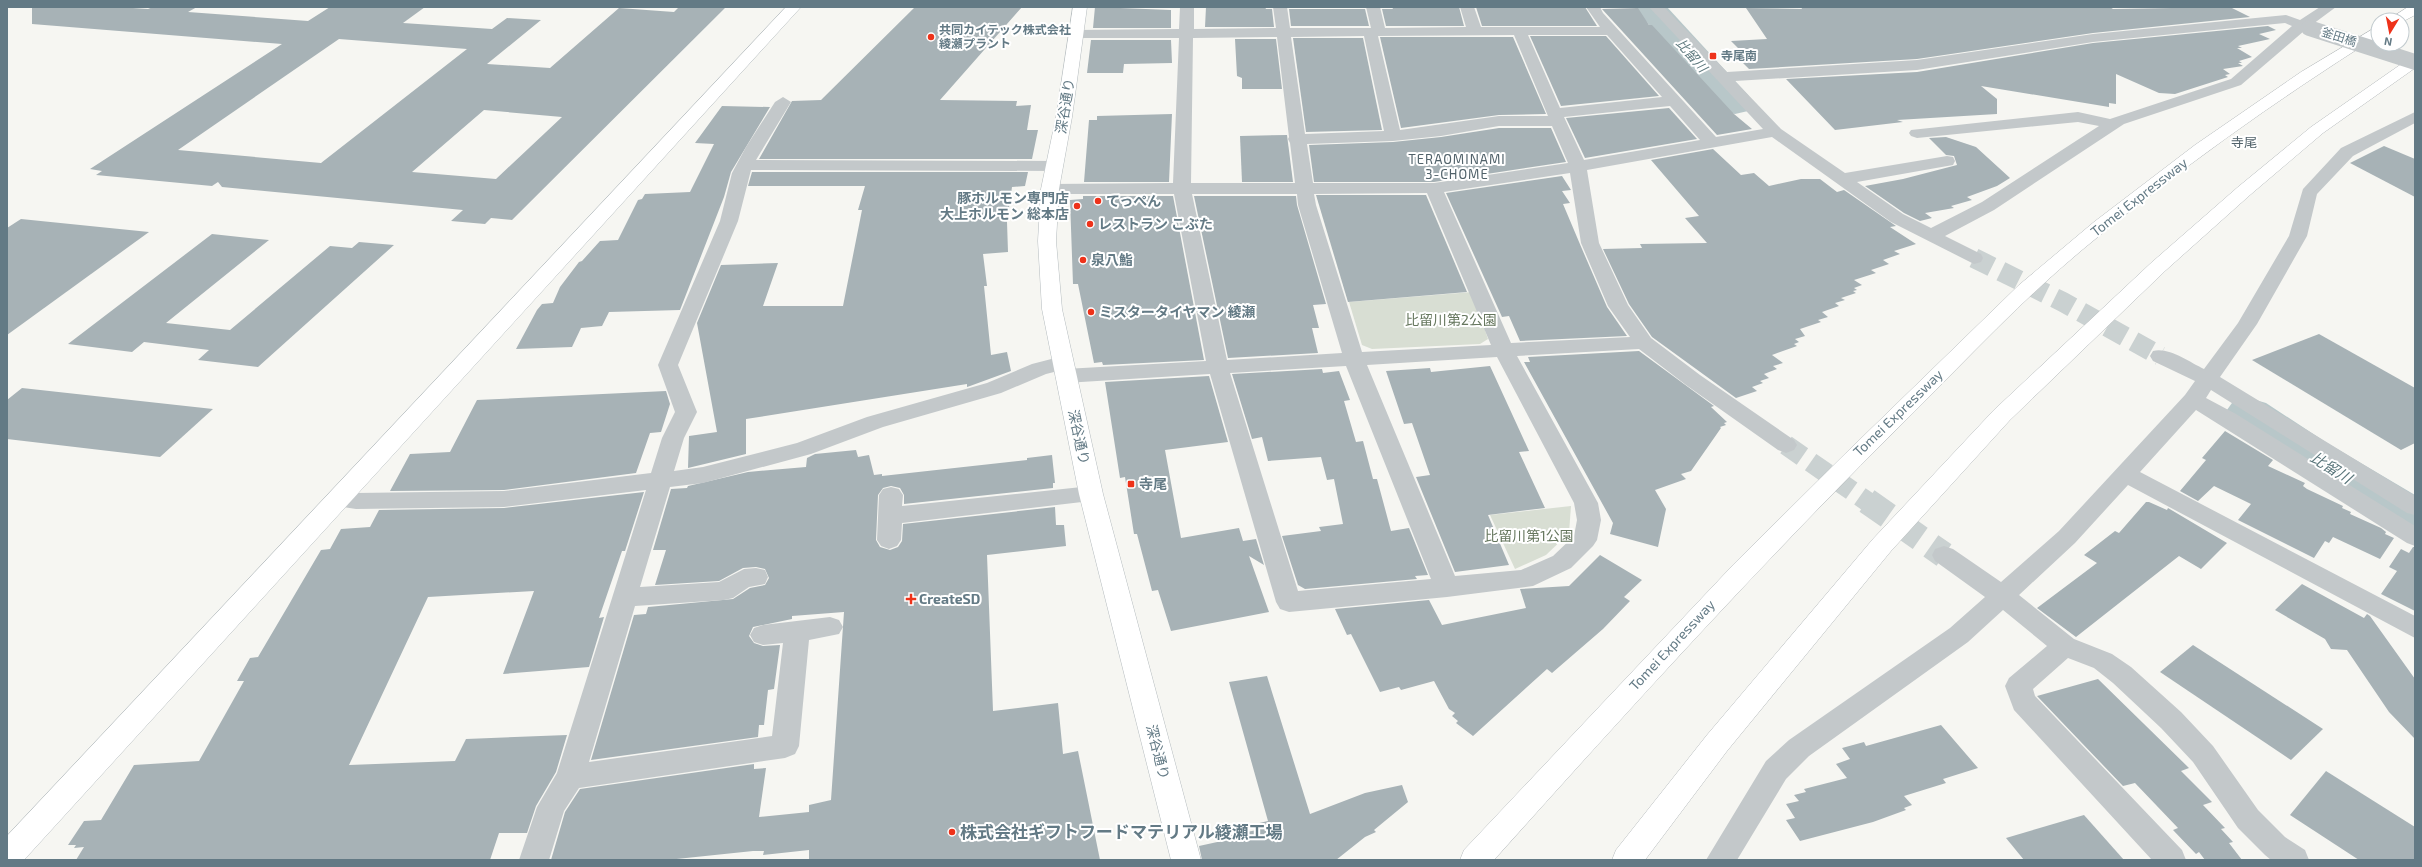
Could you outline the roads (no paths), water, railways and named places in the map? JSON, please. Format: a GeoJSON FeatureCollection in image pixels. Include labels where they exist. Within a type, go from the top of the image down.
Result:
{"type":"FeatureCollection","features":[{"type":"Feature","properties":{"kind":"main road"},"geometry":{"type":"LineString","coordinates":[[7,857],[794,7]]}},
{"type":"Feature","properties":{"kind":"main road","name":"深谷通り"},"geometry":{"type":"LineString","coordinates":[[1080,7],[1064,116],[1050,189],[1047,241],[1052,309],[1091,494],[1186,860]]}},
{"type":"Feature","properties":{"kind":"main road","name":"Tomei Expressway"},"geometry":{"type":"LineString","coordinates":[[1475,860],[1632,686],[1813,496],[2015,300],[2098,227],[2203,148],[2306,73],[2370,35]]}},
{"type":"Feature","properties":{"kind":"main road"},"geometry":{"type":"LineString","coordinates":[[1627,860],[1717,743],[1877,551],[2002,415],[2158,267],[2244,191],[2317,130],[2415,62]]}},
{"type":"Feature","properties":{"kind":"street"},"geometry":{"type":"LineString","coordinates":[[1187,7],[1182,189],[1218,367],[1289,602],[1447,588],[1524,579],[1562,562],[1585,540],[1589,520],[1586,503],[1504,351],[1434,188]]}},
{"type":"Feature","properties":{"kind":"street"},"geometry":{"type":"LineString","coordinates":[[1280,7],[1303,188],[1354,359],[1447,588]]}},
{"type":"Feature","properties":{"kind":"street"},"geometry":{"type":"LineString","coordinates":[[1373,7],[1374,32],[1392,136]]}},
{"type":"Feature","properties":{"kind":"street"},"geometry":{"type":"LineString","coordinates":[[1467,7],[1475,31]]}},
{"type":"Feature","properties":{"kind":"street"},"geometry":{"type":"LineString","coordinates":[[1593,7],[1597,15],[1672,101],[1710,141]]}},
{"type":"Feature","properties":{"kind":"street"},"geometry":{"type":"LineString","coordinates":[[1656,7],[1689,44],[1724,77],[1774,132],[1897,218],[1974,258]]}},
{"type":"Feature","properties":{"kind":"street","name":"釜田橋"},"geometry":{"type":"LineString","coordinates":[[2263,7],[2286,19],[2415,62]]}},
{"type":"Feature","properties":{"kind":"street"},"geometry":{"type":"LineString","coordinates":[[1930,236],[1988,206],[2118,121],[2236,82],[2329,7]]}},
{"type":"Feature","properties":{"kind":"street"},"geometry":{"type":"LineString","coordinates":[[1724,77],[1917,65],[2093,38],[2286,19]]}},
{"type":"Feature","properties":{"kind":"street"},"geometry":{"type":"LineString","coordinates":[[1519,31],[1578,167],[1590,243],[1618,306],[1644,342],[1693,380],[1786,445]]}},
{"type":"Feature","properties":{"kind":"street"},"geometry":{"type":"LineString","coordinates":[[1075,34],[1612,31]]}},
{"type":"Feature","properties":{"kind":"street"},"geometry":{"type":"LineString","coordinates":[[1296,139],[1392,136],[1441,131],[1499,121],[1557,117],[1672,101]]}},
{"type":"Feature","properties":{"kind":"street"},"geometry":{"type":"LineString","coordinates":[[534,860],[551,807],[570,777],[673,438],[686,412],[668,365],[729,221],[745,165],[754,147],[782,102]]}},
{"type":"Feature","properties":{"kind":"street"},"geometry":{"type":"LineString","coordinates":[[1917,134],[2078,117],[2089,118],[2110,126]]}},
{"type":"Feature","properties":{"kind":"street"},"geometry":{"type":"LineString","coordinates":[[1721,860],[1776,770],[1798,748],[1959,635],[2001,595],[2067,537],[2193,400],[2208,380],[2246,324],[2298,236],[2309,193],[2347,152],[2415,117]]}},
{"type":"Feature","properties":{"kind":"street"},"geometry":{"type":"LineString","coordinates":[[1050,189],[1434,188],[1578,167],[1710,141],[1774,132]]}},
{"type":"Feature","properties":{"kind":"street"},"geometry":{"type":"LineString","coordinates":[[1842,179],[1947,162]]}},
{"type":"Feature","properties":{"kind":"street"},"geometry":{"type":"LineString","coordinates":[[745,165],[1054,166]]}},
{"type":"Feature","properties":{"kind":"street"},"geometry":{"type":"LineString","coordinates":[[338,499],[356,501],[504,498],[703,475],[803,449],[875,422],[994,388],[1039,369],[1218,367],[1644,342]]}},
{"type":"Feature","properties":{"kind":"street"},"geometry":{"type":"LineString","coordinates":[[2160,356],[2208,380],[2415,507]]}},
{"type":"Feature","properties":{"kind":"street"},"geometry":{"type":"LineString","coordinates":[[2193,400],[2228,419],[2415,537]]}},
{"type":"Feature","properties":{"kind":"street"},"geometry":{"type":"LineString","coordinates":[[2125,474],[2415,628]]}},
{"type":"Feature","properties":{"kind":"street"},"geometry":{"type":"LineString","coordinates":[[889,540],[891,506],[1091,494]]}},
{"type":"Feature","properties":{"kind":"street"},"geometry":{"type":"LineString","coordinates":[[1944,555],[2001,595],[2065,646],[2103,661],[2122,674],[2203,754],[2248,819],[2275,846],[2294,860]]}},
{"type":"Feature","properties":{"kind":"street"},"geometry":{"type":"LineString","coordinates":[[625,597],[724,591],[744,578],[756,577]]}},
{"type":"Feature","properties":{"kind":"street"},"geometry":{"type":"LineString","coordinates":[[763,635],[830,627]]}},
{"type":"Feature","properties":{"kind":"street"},"geometry":{"type":"LineString","coordinates":[[570,777],[785,746],[797,631]]}},
{"type":"Feature","properties":{"kind":"street"},"geometry":{"type":"LineString","coordinates":[[2065,646],[2018,686],[2024,702],[2171,860]]}},
{"type":"Feature","properties":{"kind":"waterway","name":"比留川"},"geometry":{"type":"LineString","coordinates":[[1650,7],[1735,103]]}},
{"type":"Feature","properties":{"kind":"waterway","name":"比留川"},"geometry":{"type":"LineString","coordinates":[[2249,414],[2309,455],[2415,520]]}},
{"type":"Feature","properties":{"kind":"tunnel"},"geometry":{"type":"LineString","coordinates":[[1974,258],[2063,302],[2160,356]]}},
{"type":"Feature","properties":{"kind":"tunnel"},"geometry":{"type":"LineString","coordinates":[[1786,445],[1868,502]]}},
{"type":"Feature","properties":{"kind":"tunnel"},"geometry":{"type":"LineString","coordinates":[[1867,501],[1944,555]]}},
{"type":"Feature","properties":{"kind":"place","name":"共同カイテック株式会社 綾瀬プラント"},"geometry":{"type":"Point","coordinates":[931,37]}},
{"type":"Feature","properties":{"kind":"place","name":"寺尾南"},"geometry":{"type":"Point","coordinates":[1713,56]}},
{"type":"Feature","properties":{"kind":"place","name":"てっぺん"},"geometry":{"type":"Point","coordinates":[1098,201]}},
{"type":"Feature","properties":{"kind":"place","name":"豚ホルモン専門店 大上ホルモン 総本店"},"geometry":{"type":"Point","coordinates":[1077,206]}},
{"type":"Feature","properties":{"kind":"place","name":"レストラン こぶた"},"geometry":{"type":"Point","coordinates":[1090,224]}},
{"type":"Feature","properties":{"kind":"place","name":"泉八鮨"},"geometry":{"type":"Point","coordinates":[1083,260]}},
{"type":"Feature","properties":{"kind":"place","name":"ミスタータイヤマン 綾瀬"},"geometry":{"type":"Point","coordinates":[1091,312]}},
{"type":"Feature","properties":{"kind":"place","name":"寺尾"},"geometry":{"type":"Point","coordinates":[1131,484]}},
{"type":"Feature","properties":{"kind":"place","name":"CreateSD"},"geometry":{"type":"Point","coordinates":[911,599]}},
{"type":"Feature","properties":{"kind":"place","name":"株式会社ギフトフードマテリアル綾瀬工場"},"geometry":{"type":"Point","coordinates":[952,832]}},
{"type":"Feature","properties":{"kind":"district","name":"寺尾"},"geometry":{"type":"Point","coordinates":[2244,142]}},
{"type":"Feature","properties":{"kind":"district","name":"TERAOMINAMI 3-CHOME"},"geometry":{"type":"Point","coordinates":[1457,166]}},
{"type":"Feature","properties":{"kind":"park label","name":"比留川第2公園"},"geometry":{"type":"Point","coordinates":[1451,320]}},
{"type":"Feature","properties":{"kind":"park label","name":"比留川第1公園"},"geometry":{"type":"Point","coordinates":[1529,536]}}]}
